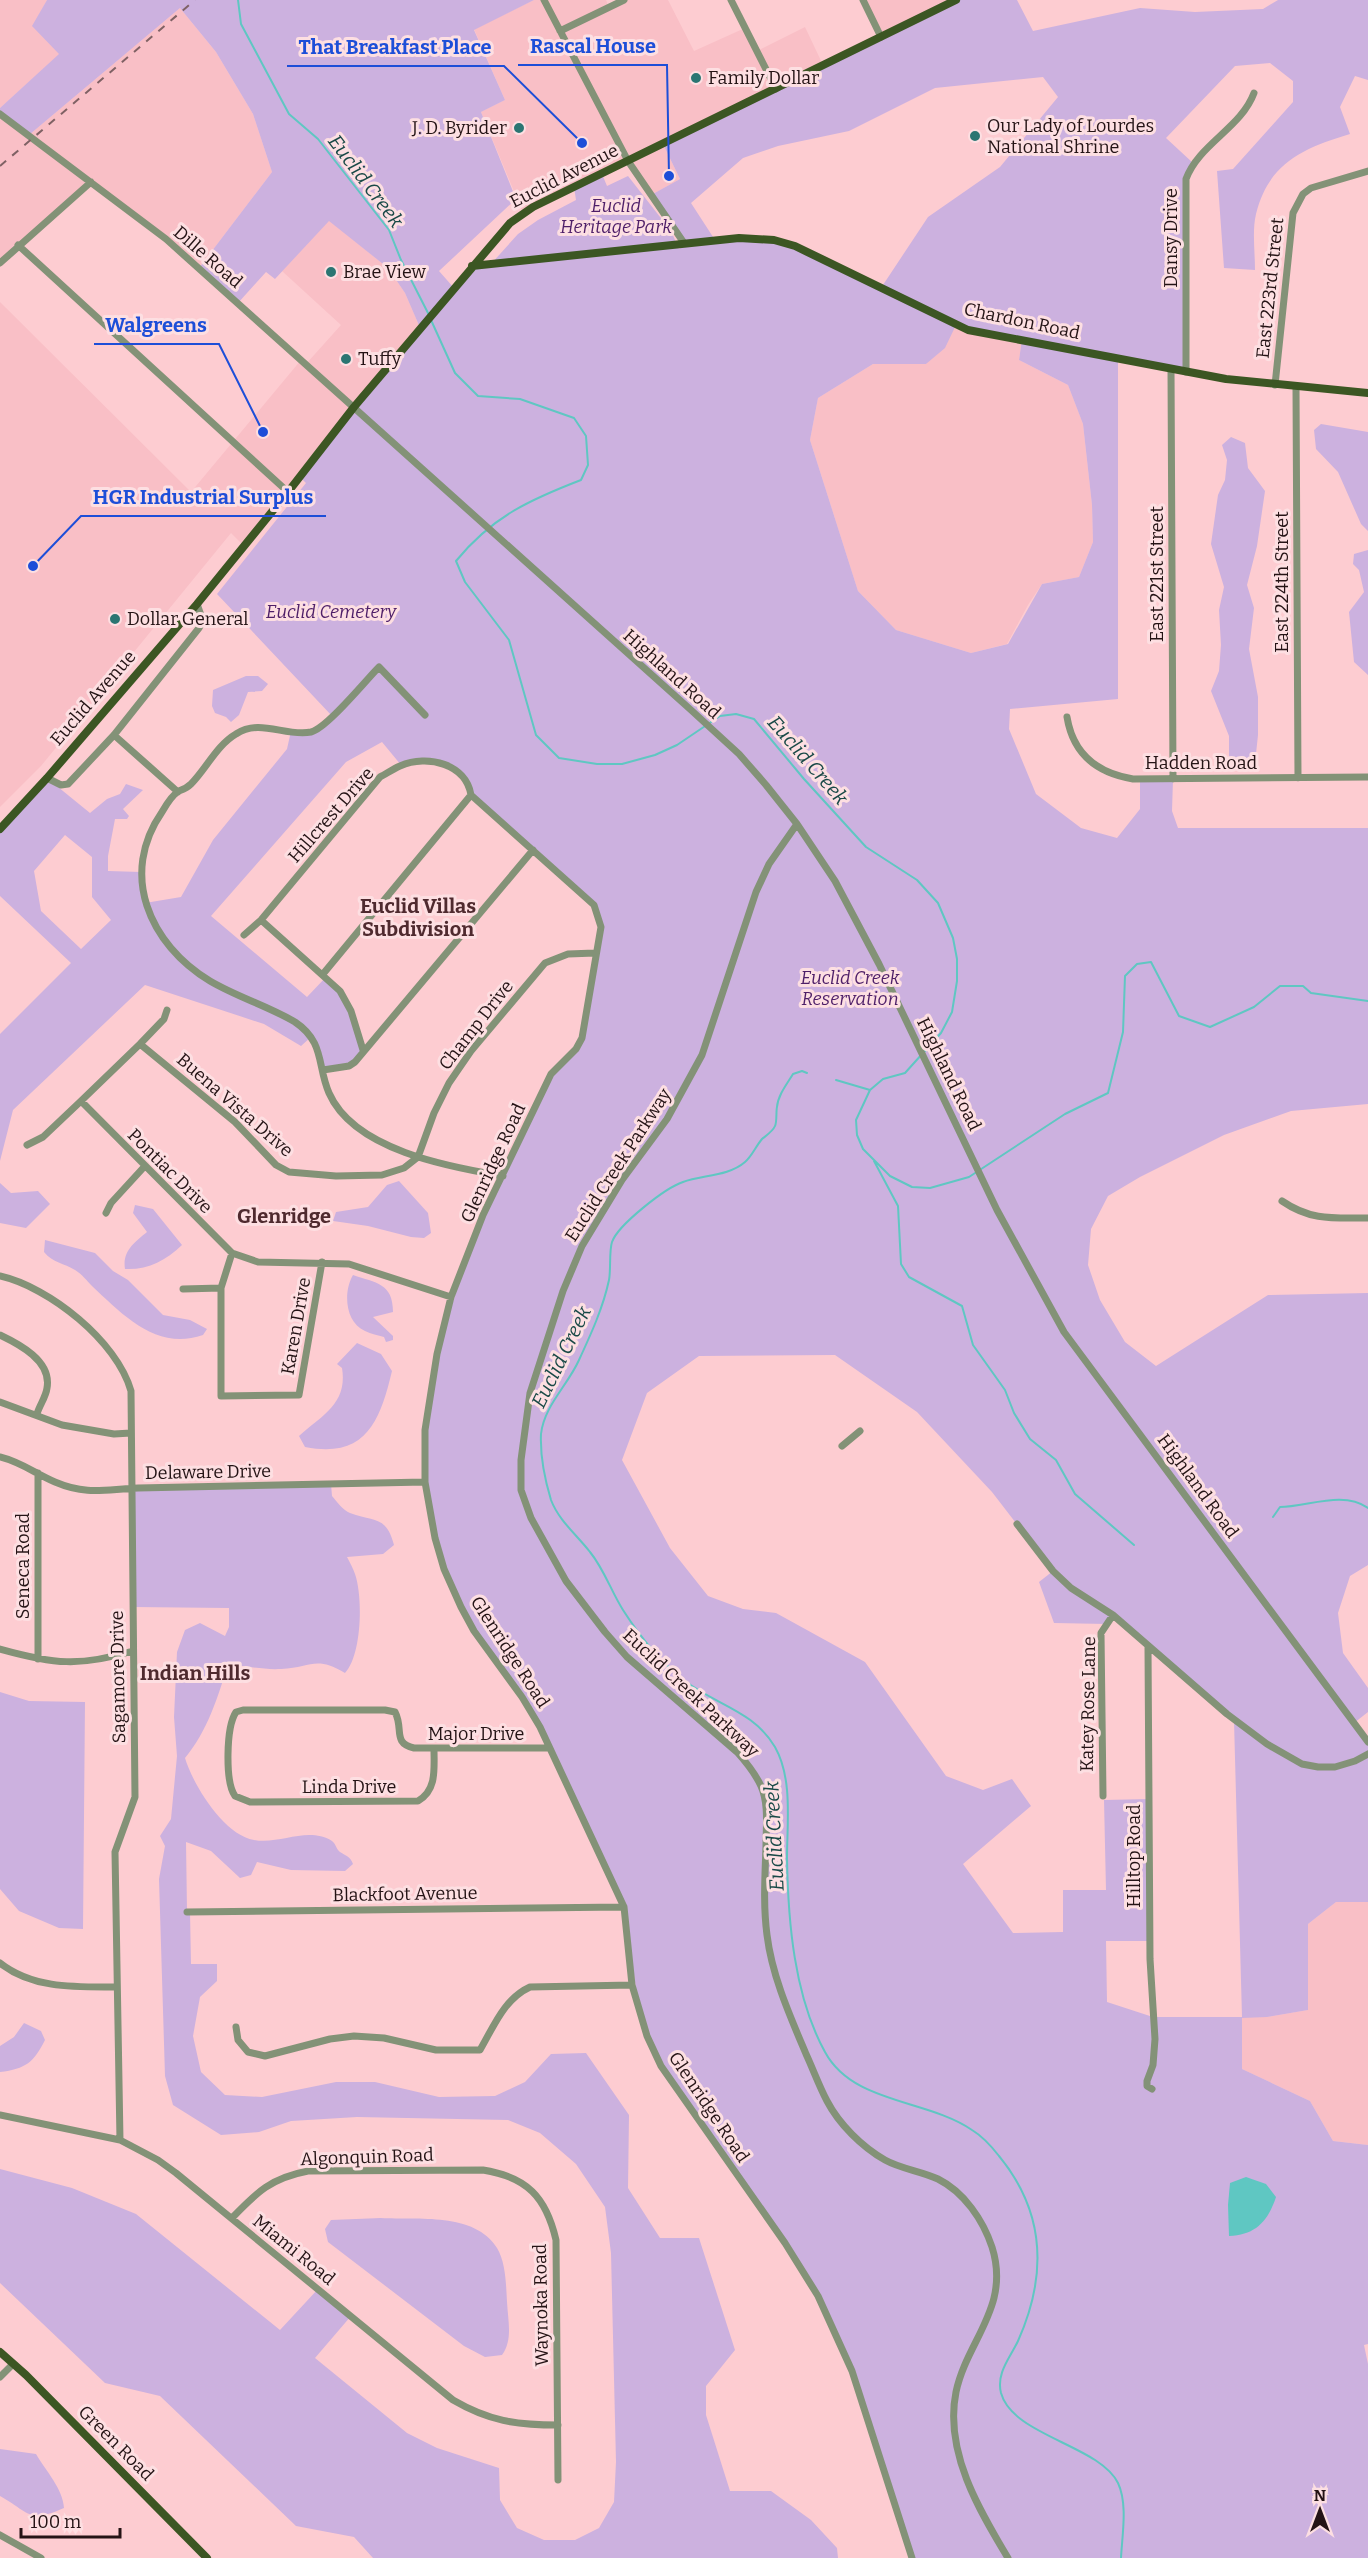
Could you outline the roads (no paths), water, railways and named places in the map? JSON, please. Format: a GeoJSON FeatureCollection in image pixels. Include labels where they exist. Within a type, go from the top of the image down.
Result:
{"type":"FeatureCollection","features":[{"type":"Feature","properties":{"kind":"main road","name":"Euclid Avenue"},"geometry":{"type":"LineString","coordinates":[[0,828],[47,778],[197,604],[354,407],[502,231],[523,213],[956,0]]}},
{"type":"Feature","properties":{"kind":"main road","name":"Chardon Road"},"geometry":{"type":"LineString","coordinates":[[472,266],[739,238],[785,242],[968,330],[1046,343],[1186,372],[1275,385],[1368,393]]}},
{"type":"Feature","properties":{"kind":"main road","name":"Green Road"},"geometry":{"type":"LineString","coordinates":[[0,2352],[26,2375],[207,2558]]}},
{"type":"Feature","properties":{"kind":"street"},"geometry":{"type":"LineString","coordinates":[[544,0],[628,161],[684,243]]}},
{"type":"Feature","properties":{"kind":"street"},"geometry":{"type":"LineString","coordinates":[[560,31],[624,0]]}},
{"type":"Feature","properties":{"kind":"street"},"geometry":{"type":"LineString","coordinates":[[731,0],[776,89]]}},
{"type":"Feature","properties":{"kind":"street"},"geometry":{"type":"LineString","coordinates":[[863,0],[881,37]]}},
{"type":"Feature","properties":{"kind":"street","name":"Dansy Drive"},"geometry":{"type":"LineString","coordinates":[[1186,372],[1186,179],[1194,163],[1248,108],[1254,93]]}},
{"type":"Feature","properties":{"kind":"street","name":"Dille Road"},"geometry":{"type":"LineString","coordinates":[[0,114],[166,239],[354,407]]}},
{"type":"Feature","properties":{"kind":"street","name":"East 223rd Street"},"geometry":{"type":"LineString","coordinates":[[1275,385],[1293,213],[1303,194],[1311,188],[1368,171]]}},
{"type":"Feature","properties":{"kind":"street"},"geometry":{"type":"LineString","coordinates":[[0,263],[91,182]]}},
{"type":"Feature","properties":{"kind":"street"},"geometry":{"type":"LineString","coordinates":[[18,245],[288,492]]}},
{"type":"Feature","properties":{"kind":"street","name":"East 221st Street"},"geometry":{"type":"LineString","coordinates":[[1171,369],[1173,779]]}},
{"type":"Feature","properties":{"kind":"street","name":"East 224th Street"},"geometry":{"type":"LineString","coordinates":[[1296,387],[1298,778]]}},
{"type":"Feature","properties":{"kind":"street","name":"Highland Road"},"geometry":{"type":"LineString","coordinates":[[354,407],[474,518],[739,754],[797,824],[835,881],[909,1025],[997,1210],[1064,1332],[1368,1742]]}},
{"type":"Feature","properties":{"kind":"street"},"geometry":{"type":"LineString","coordinates":[[47,778],[61,785],[68,784],[114,735],[199,628],[203,621],[197,604]]}},
{"type":"Feature","properties":{"kind":"street"},"geometry":{"type":"LineString","coordinates":[[425,715],[380,667],[318,729],[303,732],[263,727],[246,729],[227,741],[190,785],[178,792],[162,812],[150,832],[142,858],[142,888],[152,920],[171,948],[199,974],[304,1029],[318,1048],[329,1093],[343,1114],[367,1133],[418,1157],[503,1176]]}},
{"type":"Feature","properties":{"kind":"street","name":"Hadden Road"},"geometry":{"type":"LineString","coordinates":[[1067,717],[1076,746],[1086,759],[1099,769],[1119,777],[1133,779],[1368,777]]}},
{"type":"Feature","properties":{"kind":"street"},"geometry":{"type":"LineString","coordinates":[[114,735],[178,792]]}},
{"type":"Feature","properties":{"kind":"street","name":"Hillcrest Drive"},"geometry":{"type":"LineString","coordinates":[[244,935],[261,920],[380,777],[401,765],[427,761],[444,763],[462,772]]}},
{"type":"Feature","properties":{"kind":"street","name":"Glenridge Road"},"geometry":{"type":"LineString","coordinates":[[462,772],[469,784],[471,795],[594,905],[601,927],[582,1038],[576,1049],[551,1074],[483,1215],[451,1297],[437,1354],[425,1430],[425,1482],[435,1538],[444,1569],[461,1607],[474,1631],[522,1697],[549,1748],[624,1906],[633,1985],[647,2036],[661,2066],[785,2243],[818,2296],[852,2371],[912,2558]]}},
{"type":"Feature","properties":{"kind":"street"},"geometry":{"type":"LineString","coordinates":[[322,974],[471,795]]}},
{"type":"Feature","properties":{"kind":"street","name":"Euclid Creek Parkway"},"geometry":{"type":"LineString","coordinates":[[797,824],[768,864],[756,892],[702,1055],[667,1119],[622,1180],[582,1246],[563,1291],[530,1393],[521,1460],[521,1490],[531,1518],[566,1581],[605,1632],[627,1657],[737,1752],[751,1768],[762,1788],[766,1814],[767,1936],[787,2010],[827,2101],[857,2139],[886,2160],[939,2180],[954,2190],[969,2203],[984,2228],[993,2249],[996,2281],[992,2310],[964,2366],[956,2393],[954,2426],[960,2460],[975,2499],[1008,2558]]}},
{"type":"Feature","properties":{"kind":"street"},"geometry":{"type":"LineString","coordinates":[[323,1070],[349,1066],[533,850]]}},
{"type":"Feature","properties":{"kind":"street"},"geometry":{"type":"LineString","coordinates":[[261,920],[340,991],[351,1011],[363,1050]]}},
{"type":"Feature","properties":{"kind":"street","name":"Champ Drive"},"geometry":{"type":"LineString","coordinates":[[418,1157],[434,1113],[449,1083],[471,1051],[545,963],[568,954],[595,953]]}},
{"type":"Feature","properties":{"kind":"street"},"geometry":{"type":"LineString","coordinates":[[27,1145],[43,1137],[81,1101],[164,1019],[167,1010]]}},
{"type":"Feature","properties":{"kind":"street","name":"Buena Vista Drive"},"geometry":{"type":"LineString","coordinates":[[140,1044],[235,1122],[276,1165],[289,1172],[336,1176],[382,1175],[405,1168],[418,1157]]}},
{"type":"Feature","properties":{"kind":"street","name":"Pontiac Drive"},"geometry":{"type":"LineString","coordinates":[[81,1101],[144,1167],[232,1253],[258,1262],[349,1264],[451,1297]]}},
{"type":"Feature","properties":{"kind":"street"},"geometry":{"type":"LineString","coordinates":[[106,1213],[111,1203],[144,1167]]}},
{"type":"Feature","properties":{"kind":"street"},"geometry":{"type":"LineString","coordinates":[[1282,1201],[1297,1211],[1323,1218],[1368,1218]]}},
{"type":"Feature","properties":{"kind":"street"},"geometry":{"type":"LineString","coordinates":[[183,1289],[221,1288],[232,1253]]}},
{"type":"Feature","properties":{"kind":"street","name":"Karen Drive"},"geometry":{"type":"LineString","coordinates":[[221,1288],[221,1396],[299,1395],[322,1262]]}},
{"type":"Feature","properties":{"kind":"street","name":"Sagamore Drive"},"geometry":{"type":"LineString","coordinates":[[0,1276],[11,1279],[53,1301],[93,1332],[114,1354],[126,1374],[131,1391],[135,1797],[115,1852],[120,2140]]}},
{"type":"Feature","properties":{"kind":"street"},"geometry":{"type":"LineString","coordinates":[[0,1335],[26,1350],[42,1365],[47,1388],[37,1414]]}},
{"type":"Feature","properties":{"kind":"street"},"geometry":{"type":"LineString","coordinates":[[0,1402],[62,1425],[114,1434],[131,1433]]}},
{"type":"Feature","properties":{"kind":"street"},"geometry":{"type":"LineString","coordinates":[[842,1446],[860,1431]]}},
{"type":"Feature","properties":{"kind":"street","name":"Delaware Drive"},"geometry":{"type":"LineString","coordinates":[[0,1457],[15,1460],[57,1483],[92,1492],[132,1488],[425,1482]]}},
{"type":"Feature","properties":{"kind":"street","name":"Seneca Road"},"geometry":{"type":"LineString","coordinates":[[38,1473],[38,1659]]}},
{"type":"Feature","properties":{"kind":"street"},"geometry":{"type":"LineString","coordinates":[[1017,1524],[1053,1571],[1071,1588],[1113,1615],[1227,1714],[1267,1744],[1302,1764],[1335,1767],[1368,1754]]}},
{"type":"Feature","properties":{"kind":"street","name":"Katey Rose Lane"},"geometry":{"type":"LineString","coordinates":[[1103,1796],[1101,1633],[1113,1615]]}},
{"type":"Feature","properties":{"kind":"street","name":"Hilltop Road"},"geometry":{"type":"LineString","coordinates":[[1148,1647],[1150,1959],[1155,2039],[1153,2065],[1147,2086],[1152,2089]]}},
{"type":"Feature","properties":{"kind":"street"},"geometry":{"type":"LineString","coordinates":[[0,1649],[63,1663],[86,1663],[133,1652]]}},
{"type":"Feature","properties":{"kind":"street","name":"Major Drive"},"geometry":{"type":"LineString","coordinates":[[230,1786],[232,1718],[236,1712],[251,1710],[385,1710],[395,1712],[399,1720],[400,1740],[405,1746],[434,1749],[549,1748]]}},
{"type":"Feature","properties":{"kind":"street","name":"Linda Drive"},"geometry":{"type":"LineString","coordinates":[[230,1786],[235,1796],[250,1802],[418,1801],[425,1797],[432,1785],[434,1749]]}},
{"type":"Feature","properties":{"kind":"street","name":"Blackfoot Avenue"},"geometry":{"type":"LineString","coordinates":[[187,1912],[624,1906]]}},
{"type":"Feature","properties":{"kind":"street"},"geometry":{"type":"LineString","coordinates":[[0,1963],[9,1970],[45,1984],[66,1987],[116,1987]]}},
{"type":"Feature","properties":{"kind":"street"},"geometry":{"type":"LineString","coordinates":[[236,2027],[238,2040],[248,2052],[265,2056],[330,2039],[354,2036],[384,2038],[436,2050],[480,2050],[511,2000],[516,1994],[530,1987],[633,1985]]}},
{"type":"Feature","properties":{"kind":"street","name":"Miami Road"},"geometry":{"type":"LineString","coordinates":[[0,2115],[120,2140],[167,2167],[453,2400],[475,2413],[496,2420],[529,2425],[558,2425]]}},
{"type":"Feature","properties":{"kind":"street","name":"Algonquin Road"},"geometry":{"type":"LineString","coordinates":[[232,2218],[259,2191],[281,2179],[308,2171],[483,2170]]}},
{"type":"Feature","properties":{"kind":"street","name":"Waynoka Road"},"geometry":{"type":"LineString","coordinates":[[483,2170],[504,2173],[525,2184],[540,2199],[551,2219],[556,2240],[558,2480]]}},
{"type":"Feature","properties":{"kind":"street"},"geometry":{"type":"LineString","coordinates":[[0,2377],[12,2365]]}},
{"type":"Feature","properties":{"kind":"street"},"geometry":{"type":"LineString","coordinates":[[0,2535],[41,2558]]}},
{"type":"Feature","properties":{"kind":"water"},"geometry":{"type":"Polygon","coordinates":[[[1246,2177],[1266,2184],[1276,2197],[1265,2220],[1254,2230],[1229,2236],[1230,2183],[1246,2177]]]}},
{"type":"Feature","properties":{"kind":"waterway","name":"Euclid Creek"},"geometry":{"type":"LineString","coordinates":[[238,0],[241,24],[289,114],[318,139],[389,230],[401,260],[429,315]]}},
{"type":"Feature","properties":{"kind":"waterway","name":"Euclid Creek"},"geometry":{"type":"LineString","coordinates":[[431,320],[455,373],[478,396],[520,399],[574,418],[586,436],[588,465],[581,480],[528,503],[498,521],[456,561],[465,582],[509,640],[536,735],[559,758],[597,764],[622,764],[655,755],[677,745],[720,716],[736,714],[754,719],[804,779],[866,847],[917,880],[938,903],[953,938],[957,959],[957,981],[952,1012],[941,1033],[905,1073],[883,1079],[870,1090],[856,1120],[857,1135],[863,1149],[890,1176],[912,1187],[930,1188],[969,1177],[1065,1114],[1108,1093],[1123,1032],[1125,976],[1137,964],[1151,962],[1179,1016],[1210,1027],[1254,1007],[1280,986],[1303,986],[1311,993],[1368,1001]]}},
{"type":"Feature","properties":{"kind":"waterway","name":"Euclid Creek"},"geometry":{"type":"LineString","coordinates":[[807,1073],[802,1071],[793,1074],[779,1098],[774,1128],[762,1139],[745,1162],[731,1170],[675,1186],[643,1208],[616,1235],[611,1246],[609,1280],[596,1321],[574,1369],[551,1405],[543,1424],[541,1442],[545,1476],[554,1508],[595,1559],[623,1610],[651,1648],[685,1681],[756,1725],[775,1747],[781,1760],[787,1787],[789,1907],[795,1958],[806,2007],[825,2052],[838,2069],[853,2082],[892,2099],[954,2120],[976,2132],[999,2156],[1026,2200],[1037,2245],[1034,2293],[1018,2341],[1002,2372],[1001,2393],[1009,2408],[1022,2420],[1093,2459],[1108,2470],[1118,2483],[1124,2510],[1121,2558]]}},
{"type":"Feature","properties":{"kind":"waterway","name":"Euclid Creek"},"geometry":{"type":"LineString","coordinates":[[836,1080],[870,1090]]}},
{"type":"Feature","properties":{"kind":"waterway"},"geometry":{"type":"LineString","coordinates":[[874,1161],[898,1206],[901,1264],[909,1277],[962,1306],[973,1345],[1005,1390],[1014,1413],[1030,1439],[1056,1460],[1075,1494],[1134,1545]]}},
{"type":"Feature","properties":{"kind":"waterway"},"geometry":{"type":"LineString","coordinates":[[1273,1517],[1280,1507],[1325,1501],[1348,1500],[1368,1508]]}},
{"type":"Feature","properties":{"kind":"railway"},"geometry":{"type":"LineString","coordinates":[[0,166],[195,0]]}},
{"type":"Feature","properties":{"kind":"place","name":"Family Dollar"},"geometry":{"type":"Point","coordinates":[696,78]}},
{"type":"Feature","properties":{"kind":"place","name":"J. D. Byrider"},"geometry":{"type":"Point","coordinates":[519,128]}},
{"type":"Feature","properties":{"kind":"place","name":"Our Lady of Lourdes National Shrine"},"geometry":{"type":"Point","coordinates":[975,136]}},
{"type":"Feature","properties":{"kind":"place","name":"That Breakfast Place"},"geometry":{"type":"Point","coordinates":[582,143]}},
{"type":"Feature","properties":{"kind":"place","name":"Rascal House"},"geometry":{"type":"Point","coordinates":[669,176]}},
{"type":"Feature","properties":{"kind":"place","name":"Brae View"},"geometry":{"type":"Point","coordinates":[331,272]}},
{"type":"Feature","properties":{"kind":"place","name":"Tuffy"},"geometry":{"type":"Point","coordinates":[346,359]}},
{"type":"Feature","properties":{"kind":"place","name":"Walgreens"},"geometry":{"type":"Point","coordinates":[263,432]}},
{"type":"Feature","properties":{"kind":"place","name":"HGR Industrial Surplus"},"geometry":{"type":"Point","coordinates":[33,566]}},
{"type":"Feature","properties":{"kind":"place","name":"Dollar General"},"geometry":{"type":"Point","coordinates":[115,619]}},
{"type":"Feature","properties":{"kind":"district","name":"Euclid Villas Subdivision"},"geometry":{"type":"Point","coordinates":[418,918]}},
{"type":"Feature","properties":{"kind":"district","name":"Glenridge"},"geometry":{"type":"Point","coordinates":[284,1216]}},
{"type":"Feature","properties":{"kind":"district","name":"Indian Hills"},"geometry":{"type":"Point","coordinates":[195,1673]}},
{"type":"Feature","properties":{"kind":"park label","name":"Euclid Heritage Park"},"geometry":{"type":"Point","coordinates":[616,216]}},
{"type":"Feature","properties":{"kind":"park label","name":"Euclid Cemetery"},"geometry":{"type":"Point","coordinates":[331,612]}},
{"type":"Feature","properties":{"kind":"park label","name":"Euclid Creek Reservation"},"geometry":{"type":"Point","coordinates":[850,988]}}]}
